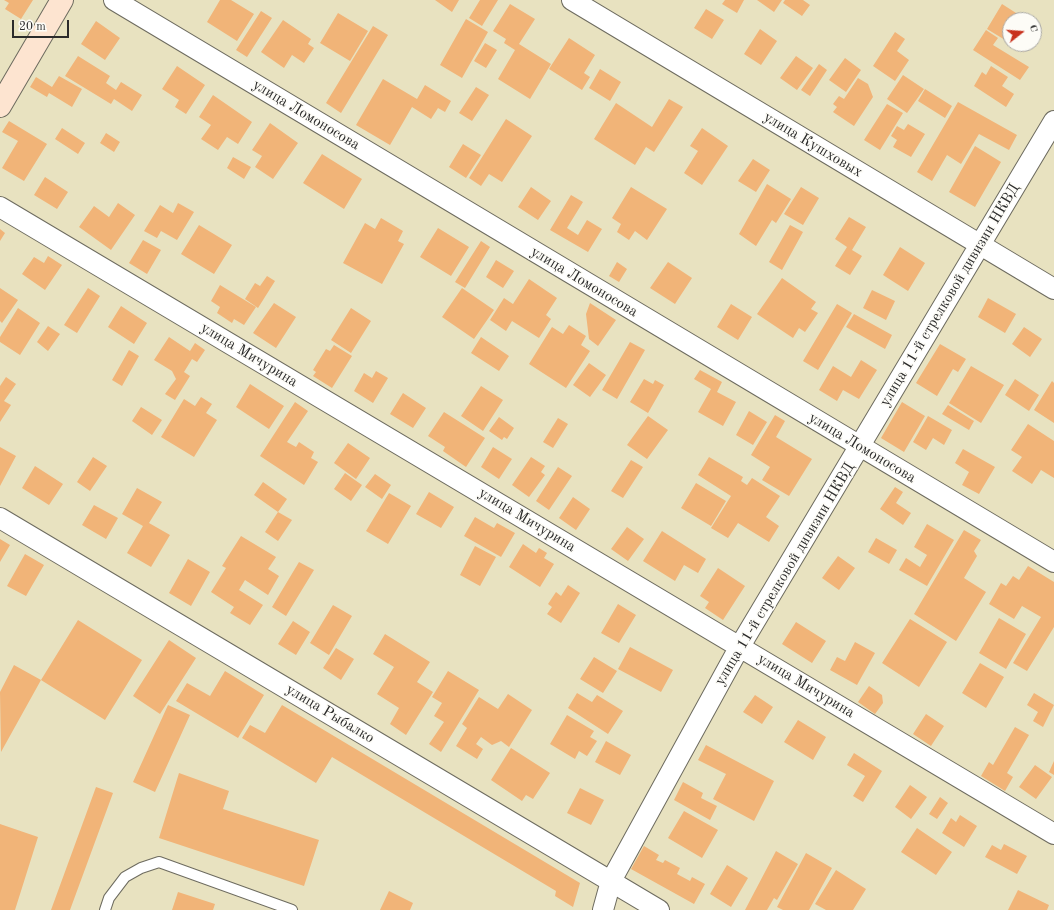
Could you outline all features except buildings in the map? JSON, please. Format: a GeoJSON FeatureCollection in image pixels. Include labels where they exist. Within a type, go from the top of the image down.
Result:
{"type":"FeatureCollection","features":[{"type":"Feature","properties":{"kind":"street"},"geometry":{"type":"LineString","coordinates":[[0,106],[62,0]]}},
{"type":"Feature","properties":{"kind":"street","name":"улица Ломоносова"},"geometry":{"type":"LineString","coordinates":[[114,0],[1054,562]]}},
{"type":"Feature","properties":{"kind":"street","name":"улица Кушховых"},"geometry":{"type":"LineString","coordinates":[[572,0],[1054,289]]}},
{"type":"Feature","properties":{"kind":"street","name":"улица 11-й стрелковой дивизии НКВД"},"geometry":{"type":"LineString","coordinates":[[603,910],[611,881],[740,646],[1054,121]]}},
{"type":"Feature","properties":{"kind":"street","name":"улица Мичурина"},"geometry":{"type":"LineString","coordinates":[[0,207],[1054,834]]}},
{"type":"Feature","properties":{"kind":"street","name":"улица Рыбалко"},"geometry":{"type":"LineString","coordinates":[[0,518],[659,910]]}},
{"type":"Feature","properties":{"kind":"lane"},"geometry":{"type":"LineString","coordinates":[[105,910],[109,898],[125,877],[141,868],[159,862],[292,910]]}}]}
